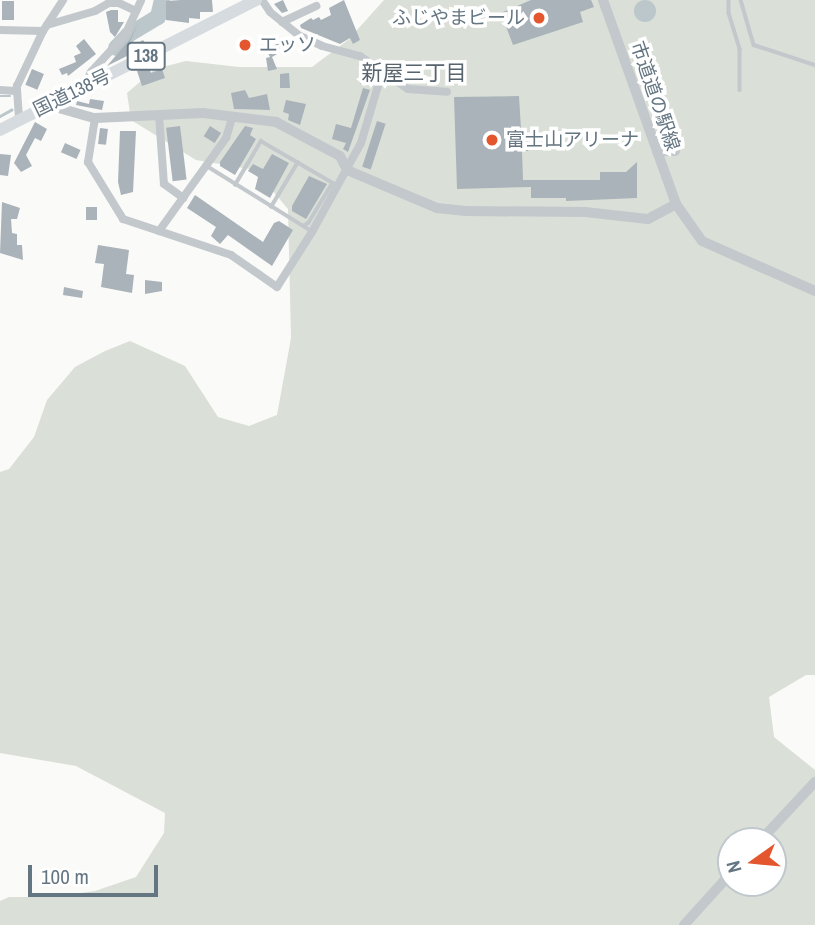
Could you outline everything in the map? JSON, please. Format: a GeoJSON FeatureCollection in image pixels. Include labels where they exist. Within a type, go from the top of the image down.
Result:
{"type":"FeatureCollection","features":[{"type":"Feature","properties":{"kind":"highway","name":"国道138号"},"geometry":{"type":"LineString","coordinates":[[0,130],[256,0]]}},
{"type":"Feature","properties":{"kind":"street"},"geometry":{"type":"LineString","coordinates":[[19,118],[15,91],[45,28],[63,0]]}},
{"type":"Feature","properties":{"kind":"street"},"geometry":{"type":"LineString","coordinates":[[90,85],[88,78],[91,72],[125,35],[141,0]]}},
{"type":"Feature","properties":{"kind":"street"},"geometry":{"type":"LineString","coordinates":[[262,0],[282,22],[300,36],[321,46],[360,56],[408,89],[447,92]]}},
{"type":"Feature","properties":{"kind":"street","name":"市道道の駅線"},"geometry":{"type":"LineString","coordinates":[[603,0],[676,204],[702,241],[815,291]]}},
{"type":"Feature","properties":{"kind":"street"},"geometry":{"type":"LineString","coordinates":[[0,30],[45,28],[95,11],[109,3],[119,3],[136,11]]}},
{"type":"Feature","properties":{"kind":"street"},"geometry":{"type":"LineString","coordinates":[[282,22],[317,6]]}},
{"type":"Feature","properties":{"kind":"street"},"geometry":{"type":"LineString","coordinates":[[95,118],[88,162],[123,219],[231,255],[277,287],[347,170],[371,114],[382,72]]}},
{"type":"Feature","properties":{"kind":"street"},"geometry":{"type":"LineString","coordinates":[[0,90],[15,91]]}},
{"type":"Feature","properties":{"kind":"street"},"geometry":{"type":"LineString","coordinates":[[52,103],[59,108],[95,118],[203,113],[276,122],[340,156],[347,170],[418,202],[466,211],[585,212],[648,219],[676,204]]}},
{"type":"Feature","properties":{"kind":"street"},"geometry":{"type":"LineString","coordinates":[[159,116],[164,184],[183,198]]}},
{"type":"Feature","properties":{"kind":"street"},"geometry":{"type":"LineString","coordinates":[[159,231],[226,138],[232,118]]}},
{"type":"Feature","properties":{"kind":"street"},"geometry":{"type":"LineString","coordinates":[[657,151],[675,151]]}},
{"type":"Feature","properties":{"kind":"street"},"geometry":{"type":"LineString","coordinates":[[773,827],[815,782]]}},
{"type":"Feature","properties":{"kind":"street"},"geometry":{"type":"LineString","coordinates":[[684,925],[717,888]]}},
{"type":"Feature","properties":{"kind":"lane"},"geometry":{"type":"LineString","coordinates":[[729,0],[729,13],[740,49],[740,90]]}},
{"type":"Feature","properties":{"kind":"lane"},"geometry":{"type":"LineString","coordinates":[[741,0],[754,45],[815,65]]}},
{"type":"Feature","properties":{"kind":"lane"},"geometry":{"type":"LineString","coordinates":[[235,186],[261,141],[298,162],[333,183],[309,223],[304,226]]}},
{"type":"Feature","properties":{"kind":"lane"},"geometry":{"type":"LineString","coordinates":[[271,207],[298,162]]}},
{"type":"Feature","properties":{"kind":"lane"},"geometry":{"type":"LineString","coordinates":[[206,166],[312,232]]}},
{"type":"Feature","properties":{"kind":"shaded area"},"geometry":{"type":"Polygon","coordinates":[[[384,0],[815,0],[815,675],[806,675],[769,697],[774,737],[815,770],[815,925],[0,925],[0,901],[9,897],[51,897],[95,891],[136,877],[164,833],[165,813],[76,766],[0,753],[0,472],[9,469],[34,437],[47,400],[75,367],[105,351],[130,341],[185,366],[218,417],[249,426],[277,415],[291,338],[288,209],[255,170],[196,160],[131,120],[127,93],[155,69],[186,61],[239,67],[312,67],[348,40],[384,0]]]}},
{"type":"Feature","properties":{"kind":"shaded area"},"geometry":{"type":"Polygon","coordinates":[[[645,0],[653,3],[656,11],[653,19],[645,22],[637,19],[634,11],[637,3],[645,0]]]}},
{"type":"Feature","properties":{"kind":"building"},"geometry":{"type":"Polygon","coordinates":[[[212,0],[213,12],[200,12],[200,19],[189,18],[189,23],[166,20],[166,1],[212,0]]]}},
{"type":"Feature","properties":{"kind":"building"},"geometry":{"type":"Polygon","coordinates":[[[283,0],[288,11],[282,13],[274,4],[283,0]]]}},
{"type":"Feature","properties":{"kind":"building"},"geometry":{"type":"Polygon","coordinates":[[[344,0],[360,40],[353,44],[350,38],[340,44],[301,28],[300,25],[311,18],[313,20],[319,17],[321,20],[331,15],[329,8],[344,0]]]}},
{"type":"Feature","properties":{"kind":"building"},"geometry":{"type":"Polygon","coordinates":[[[531,0],[591,0],[594,7],[580,12],[583,22],[513,45],[501,13],[531,0]]]}},
{"type":"Feature","properties":{"kind":"building"},"geometry":{"type":"Polygon","coordinates":[[[2,1],[14,1],[14,20],[2,20],[2,1]]]}},
{"type":"Feature","properties":{"kind":"building"},"geometry":{"type":"Polygon","coordinates":[[[118,10],[118,22],[124,22],[115,37],[110,32],[106,12],[118,10]]]}},
{"type":"Feature","properties":{"kind":"building"},"geometry":{"type":"Polygon","coordinates":[[[138,23],[127,49],[143,40],[147,46],[107,66],[130,39],[138,23]]]}},
{"type":"Feature","properties":{"kind":"building"},"geometry":{"type":"Polygon","coordinates":[[[84,39],[96,54],[68,76],[67,73],[62,75],[59,69],[76,62],[74,56],[81,53],[76,46],[84,39]]]}},
{"type":"Feature","properties":{"kind":"building"},"geometry":{"type":"Polygon","coordinates":[[[280,42],[284,50],[272,57],[277,69],[268,71],[266,58],[270,57],[266,50],[280,42]]]}},
{"type":"Feature","properties":{"kind":"building"},"geometry":{"type":"Polygon","coordinates":[[[362,66],[370,71],[369,86],[360,84],[362,66]]]}},
{"type":"Feature","properties":{"kind":"building"},"geometry":{"type":"Polygon","coordinates":[[[149,67],[151,73],[162,69],[165,78],[142,86],[137,71],[149,67]]]}},
{"type":"Feature","properties":{"kind":"building"},"geometry":{"type":"Polygon","coordinates":[[[32,69],[44,74],[37,90],[25,85],[32,69]]]}},
{"type":"Feature","properties":{"kind":"building"},"geometry":{"type":"Polygon","coordinates":[[[289,73],[290,88],[280,88],[280,74],[289,73]]]}},
{"type":"Feature","properties":{"kind":"building"},"geometry":{"type":"Polygon","coordinates":[[[363,88],[370,90],[348,152],[343,149],[346,143],[332,139],[336,124],[351,128],[363,88]]]}},
{"type":"Feature","properties":{"kind":"building"},"geometry":{"type":"Polygon","coordinates":[[[245,90],[249,98],[267,94],[270,110],[234,109],[231,93],[245,90]]]}},
{"type":"Feature","properties":{"kind":"building","name":"富士山アリーナ"},"geometry":{"type":"Polygon","coordinates":[[[519,96],[521,129],[527,130],[528,151],[522,151],[523,180],[600,180],[600,172],[626,172],[637,162],[637,198],[566,201],[566,198],[531,198],[531,187],[457,189],[454,97],[519,96]]]}},
{"type":"Feature","properties":{"kind":"building"},"geometry":{"type":"Polygon","coordinates":[[[90,99],[104,101],[102,110],[76,105],[77,101],[89,104],[90,99]]]}},
{"type":"Feature","properties":{"kind":"building"},"geometry":{"type":"Polygon","coordinates":[[[286,100],[306,104],[300,125],[288,120],[289,114],[283,112],[286,100]]]}},
{"type":"Feature","properties":{"kind":"building"},"geometry":{"type":"Polygon","coordinates":[[[377,121],[386,124],[371,169],[362,167],[377,121]]]}},
{"type":"Feature","properties":{"kind":"building"},"geometry":{"type":"Polygon","coordinates":[[[35,122],[47,129],[41,141],[35,138],[26,155],[32,166],[21,172],[14,163],[35,122]]]}},
{"type":"Feature","properties":{"kind":"building"},"geometry":{"type":"Polygon","coordinates":[[[180,126],[187,180],[173,181],[166,128],[180,126]]]}},
{"type":"Feature","properties":{"kind":"building"},"geometry":{"type":"Polygon","coordinates":[[[210,126],[221,133],[215,143],[204,136],[210,126]]]}},
{"type":"Feature","properties":{"kind":"building"},"geometry":{"type":"Polygon","coordinates":[[[245,126],[253,128],[250,135],[256,139],[235,175],[220,166],[220,162],[245,126]]]}},
{"type":"Feature","properties":{"kind":"building"},"geometry":{"type":"Polygon","coordinates":[[[100,128],[108,129],[106,145],[98,144],[100,128]]]}},
{"type":"Feature","properties":{"kind":"building"},"geometry":{"type":"Polygon","coordinates":[[[120,131],[136,131],[133,192],[121,195],[118,182],[120,131]]]}},
{"type":"Feature","properties":{"kind":"building"},"geometry":{"type":"Polygon","coordinates":[[[65,143],[81,150],[76,159],[61,152],[65,143]]]}},
{"type":"Feature","properties":{"kind":"building"},"geometry":{"type":"Polygon","coordinates":[[[0,154],[11,155],[8,176],[0,175],[0,154]]]}},
{"type":"Feature","properties":{"kind":"building"},"geometry":{"type":"Polygon","coordinates":[[[272,154],[289,163],[270,198],[255,189],[258,177],[248,171],[253,164],[263,169],[272,154]]]}},
{"type":"Feature","properties":{"kind":"building"},"geometry":{"type":"Polygon","coordinates":[[[309,176],[327,184],[306,219],[292,211],[292,206],[309,176]]]}},
{"type":"Feature","properties":{"kind":"building"},"geometry":{"type":"Polygon","coordinates":[[[195,195],[263,242],[274,223],[279,221],[293,230],[272,266],[228,235],[220,244],[211,236],[216,227],[187,208],[195,195]]]}},
{"type":"Feature","properties":{"kind":"building"},"geometry":{"type":"Polygon","coordinates":[[[2,202],[20,208],[17,219],[11,219],[12,233],[17,234],[17,245],[22,245],[23,260],[0,253],[2,202]]]}},
{"type":"Feature","properties":{"kind":"building"},"geometry":{"type":"Polygon","coordinates":[[[86,207],[97,207],[97,220],[86,220],[86,207]]]}},
{"type":"Feature","properties":{"kind":"building"},"geometry":{"type":"Polygon","coordinates":[[[98,245],[129,250],[126,274],[134,275],[132,293],[101,287],[104,264],[95,263],[98,245]]]}},
{"type":"Feature","properties":{"kind":"building"},"geometry":{"type":"Polygon","coordinates":[[[145,280],[162,282],[162,291],[145,294],[145,280]]]}},
{"type":"Feature","properties":{"kind":"building"},"geometry":{"type":"Polygon","coordinates":[[[64,287],[83,291],[82,298],[63,295],[64,287]]]}},
{"type":"Feature","properties":{"kind":"waterway"},"geometry":{"type":"LineString","coordinates":[[116,48],[128,35],[158,17],[162,0]]}},
{"type":"Feature","properties":{"kind":"waterway"},"geometry":{"type":"LineString","coordinates":[[40,99],[82,80]]}},
{"type":"Feature","properties":{"kind":"waterway"},"geometry":{"type":"LineString","coordinates":[[0,96],[10,96]]}},
{"type":"Feature","properties":{"kind":"waterway"},"geometry":{"type":"LineString","coordinates":[[0,116],[11,110]]}},
{"type":"Feature","properties":{"kind":"place","name":"ふじやまビール"},"geometry":{"type":"Point","coordinates":[539,18]}},
{"type":"Feature","properties":{"kind":"place","name":"エッソ"},"geometry":{"type":"Point","coordinates":[245,45]}},
{"type":"Feature","properties":{"kind":"place","name":"富士山アリーナ"},"geometry":{"type":"Point","coordinates":[492,140]}},
{"type":"Feature","properties":{"kind":"district","name":"新屋三丁目"},"geometry":{"type":"Point","coordinates":[414,73]}}]}
